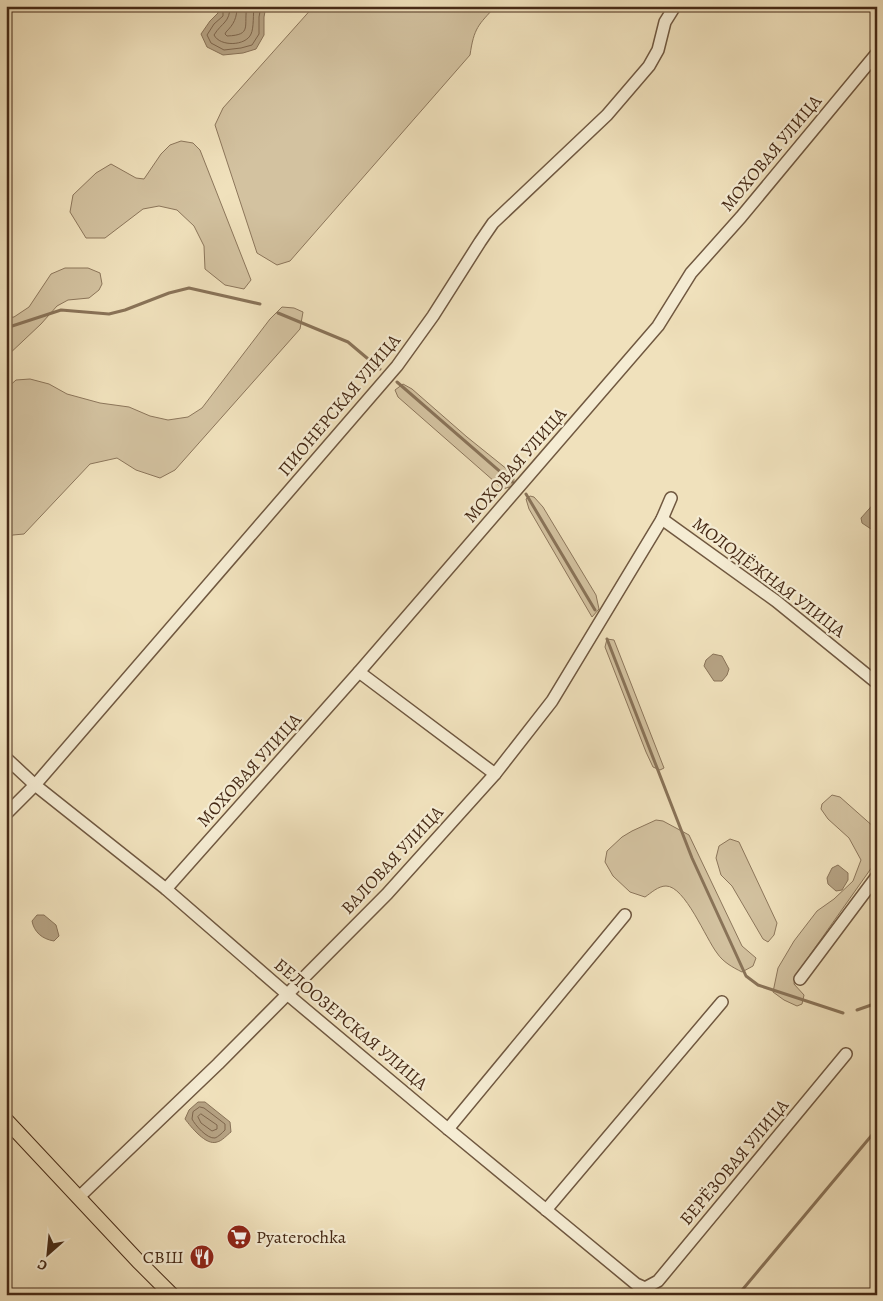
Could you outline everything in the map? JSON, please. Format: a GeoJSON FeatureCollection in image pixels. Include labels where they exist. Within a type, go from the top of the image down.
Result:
{"type":"FeatureCollection","features":[{"type":"Feature","properties":{"kind":"main road"},"geometry":{"type":"LineString","coordinates":[[6,1120],[172,1295]]}},
{"type":"Feature","properties":{"kind":"street","name":"ПИОНЕРСКАЯ УЛИЦА"},"geometry":{"type":"LineString","coordinates":[[6,814],[35,785],[397,366],[433,316],[494,223],[607,115],[649,66],[658,50],[665,22],[675,6]]}},
{"type":"Feature","properties":{"kind":"street","name":"МОХОВАЯ УЛИЦА"},"geometry":{"type":"LineString","coordinates":[[166,889],[359,672],[658,326],[691,273],[741,217],[877,53]]}},
{"type":"Feature","properties":{"kind":"street","name":"ВАЛОВАЯ УЛИЦА"},"geometry":{"type":"LineString","coordinates":[[78,1198],[218,1064],[387,894],[495,774],[552,701],[662,519],[671,498]]}},
{"type":"Feature","properties":{"kind":"street","name":"МОЛОДЁЖНАЯ УЛИЦА"},"geometry":{"type":"LineString","coordinates":[[662,519],[776,601],[877,683]]}},
{"type":"Feature","properties":{"kind":"street"},"geometry":{"type":"LineString","coordinates":[[359,672],[495,774]]}},
{"type":"Feature","properties":{"kind":"street","name":"БЕЛООЗЕРСКАЯ УЛИЦА"},"geometry":{"type":"LineString","coordinates":[[6,758],[35,785],[166,889],[287,994],[448,1129],[636,1284],[645,1288]]}},
{"type":"Feature","properties":{"kind":"street"},"geometry":{"type":"LineString","coordinates":[[800,980],[877,876]]}},
{"type":"Feature","properties":{"kind":"street"},"geometry":{"type":"LineString","coordinates":[[448,1129],[625,915]]}},
{"type":"Feature","properties":{"kind":"street"},"geometry":{"type":"LineString","coordinates":[[546,1210],[722,1002]]}},
{"type":"Feature","properties":{"kind":"street","name":"БЕРЁЗОВАЯ УЛИЦА"},"geometry":{"type":"LineString","coordinates":[[645,1288],[658,1281],[846,1054]]}},
{"type":"Feature","properties":{"kind":"shaded area"},"geometry":{"type":"Polygon","coordinates":[[[314,6],[496,6],[475,33],[470,55],[290,261],[277,265],[257,253],[215,125],[223,108],[314,6]]]}},
{"type":"Feature","properties":{"kind":"shaded area"},"geometry":{"type":"Polygon","coordinates":[[[181,141],[193,143],[200,150],[251,280],[244,289],[225,285],[205,269],[204,246],[194,226],[177,210],[159,206],[143,209],[105,238],[86,238],[70,212],[73,195],[96,173],[111,164],[136,178],[144,179],[161,154],[170,145],[181,141]]]}},
{"type":"Feature","properties":{"kind":"shaded area"},"geometry":{"type":"Polygon","coordinates":[[[65,268],[88,268],[100,273],[102,284],[99,290],[89,298],[68,300],[57,306],[6,357],[6,318],[14,317],[29,307],[51,274],[65,268]]]}},
{"type":"Feature","properties":{"kind":"shaded area"},"geometry":{"type":"Polygon","coordinates":[[[282,307],[294,308],[303,312],[300,329],[175,470],[160,478],[136,470],[117,458],[90,464],[24,534],[6,538],[6,389],[16,380],[30,379],[49,384],[67,394],[100,403],[129,407],[150,416],[168,420],[188,417],[202,408],[270,319],[282,307]]]}},
{"type":"Feature","properties":{"kind":"shaded area"},"geometry":{"type":"Polygon","coordinates":[[[403,384],[412,389],[513,474],[513,486],[503,489],[398,397],[395,390],[403,384]]]}},
{"type":"Feature","properties":{"kind":"shaded area"},"geometry":{"type":"Polygon","coordinates":[[[530,496],[534,497],[543,507],[596,595],[599,609],[592,617],[529,509],[526,499],[530,496]]]}},
{"type":"Feature","properties":{"kind":"shaded area"},"geometry":{"type":"Polygon","coordinates":[[[607,639],[614,640],[664,768],[660,770],[653,767],[646,752],[605,647],[607,639]]]}},
{"type":"Feature","properties":{"kind":"shaded area"},"geometry":{"type":"Polygon","coordinates":[[[832,795],[840,797],[875,828],[877,831],[877,860],[795,976],[794,984],[804,995],[802,1004],[797,1006],[773,992],[778,968],[794,941],[817,911],[834,899],[853,881],[861,860],[849,838],[828,819],[821,809],[822,804],[832,795]]]}},
{"type":"Feature","properties":{"kind":"shaded area"},"geometry":{"type":"Polygon","coordinates":[[[656,820],[663,821],[689,835],[742,946],[756,958],[753,966],[742,972],[722,959],[712,946],[688,904],[673,888],[660,887],[645,897],[630,892],[613,876],[605,862],[607,851],[622,837],[656,820]]]}},
{"type":"Feature","properties":{"kind":"shaded area"},"geometry":{"type":"Polygon","coordinates":[[[730,839],[739,842],[777,923],[774,935],[768,942],[763,939],[732,886],[721,875],[716,858],[719,846],[730,839]]]}},
{"type":"Feature","properties":{"kind":"water"},"geometry":{"type":"Polygon","coordinates":[[[218,6],[266,6],[264,35],[256,49],[243,53],[223,55],[207,47],[201,34],[218,13],[218,6]]]}},
{"type":"Feature","properties":{"kind":"water"},"geometry":{"type":"Polygon","coordinates":[[[877,500],[877,533],[862,523],[861,518],[877,500]]]}},
{"type":"Feature","properties":{"kind":"water"},"geometry":{"type":"Polygon","coordinates":[[[713,654],[722,656],[729,669],[722,681],[714,681],[704,666],[706,660],[713,654]]]}},
{"type":"Feature","properties":{"kind":"water"},"geometry":{"type":"Polygon","coordinates":[[[838,865],[848,873],[848,880],[842,890],[836,891],[828,884],[827,878],[832,868],[838,865]]]}},
{"type":"Feature","properties":{"kind":"water"},"geometry":{"type":"Polygon","coordinates":[[[37,915],[44,915],[56,925],[59,936],[54,941],[42,937],[37,932],[32,921],[37,915]]]}},
{"type":"Feature","properties":{"kind":"water"},"geometry":{"type":"Polygon","coordinates":[[[198,1102],[205,1102],[230,1122],[231,1132],[221,1140],[213,1142],[204,1139],[195,1131],[185,1119],[189,1110],[198,1102]]]}},
{"type":"Feature","properties":{"kind":"waterway"},"geometry":{"type":"LineString","coordinates":[[6,328],[61,310],[109,314],[189,288],[260,304]]}},
{"type":"Feature","properties":{"kind":"waterway"},"geometry":{"type":"LineString","coordinates":[[278,313],[348,342],[380,369]]}},
{"type":"Feature","properties":{"kind":"waterway"},"geometry":{"type":"LineString","coordinates":[[397,382],[512,482]]}},
{"type":"Feature","properties":{"kind":"waterway"},"geometry":{"type":"LineString","coordinates":[[526,494],[595,610]]}},
{"type":"Feature","properties":{"kind":"waterway"},"geometry":{"type":"LineString","coordinates":[[607,639],[692,858],[746,976],[758,985],[843,1013]]}},
{"type":"Feature","properties":{"kind":"waterway"},"geometry":{"type":"LineString","coordinates":[[857,1010],[877,1003]]}},
{"type":"Feature","properties":{"kind":"waterway"},"geometry":{"type":"LineString","coordinates":[[738,1295],[877,1129]]}},
{"type":"Feature","properties":{"kind":"place","name":"Pyaterochka"},"geometry":{"type":"Point","coordinates":[239,1237]}},
{"type":"Feature","properties":{"kind":"place","name":"СВШ"},"geometry":{"type":"Point","coordinates":[202,1257]}}]}
